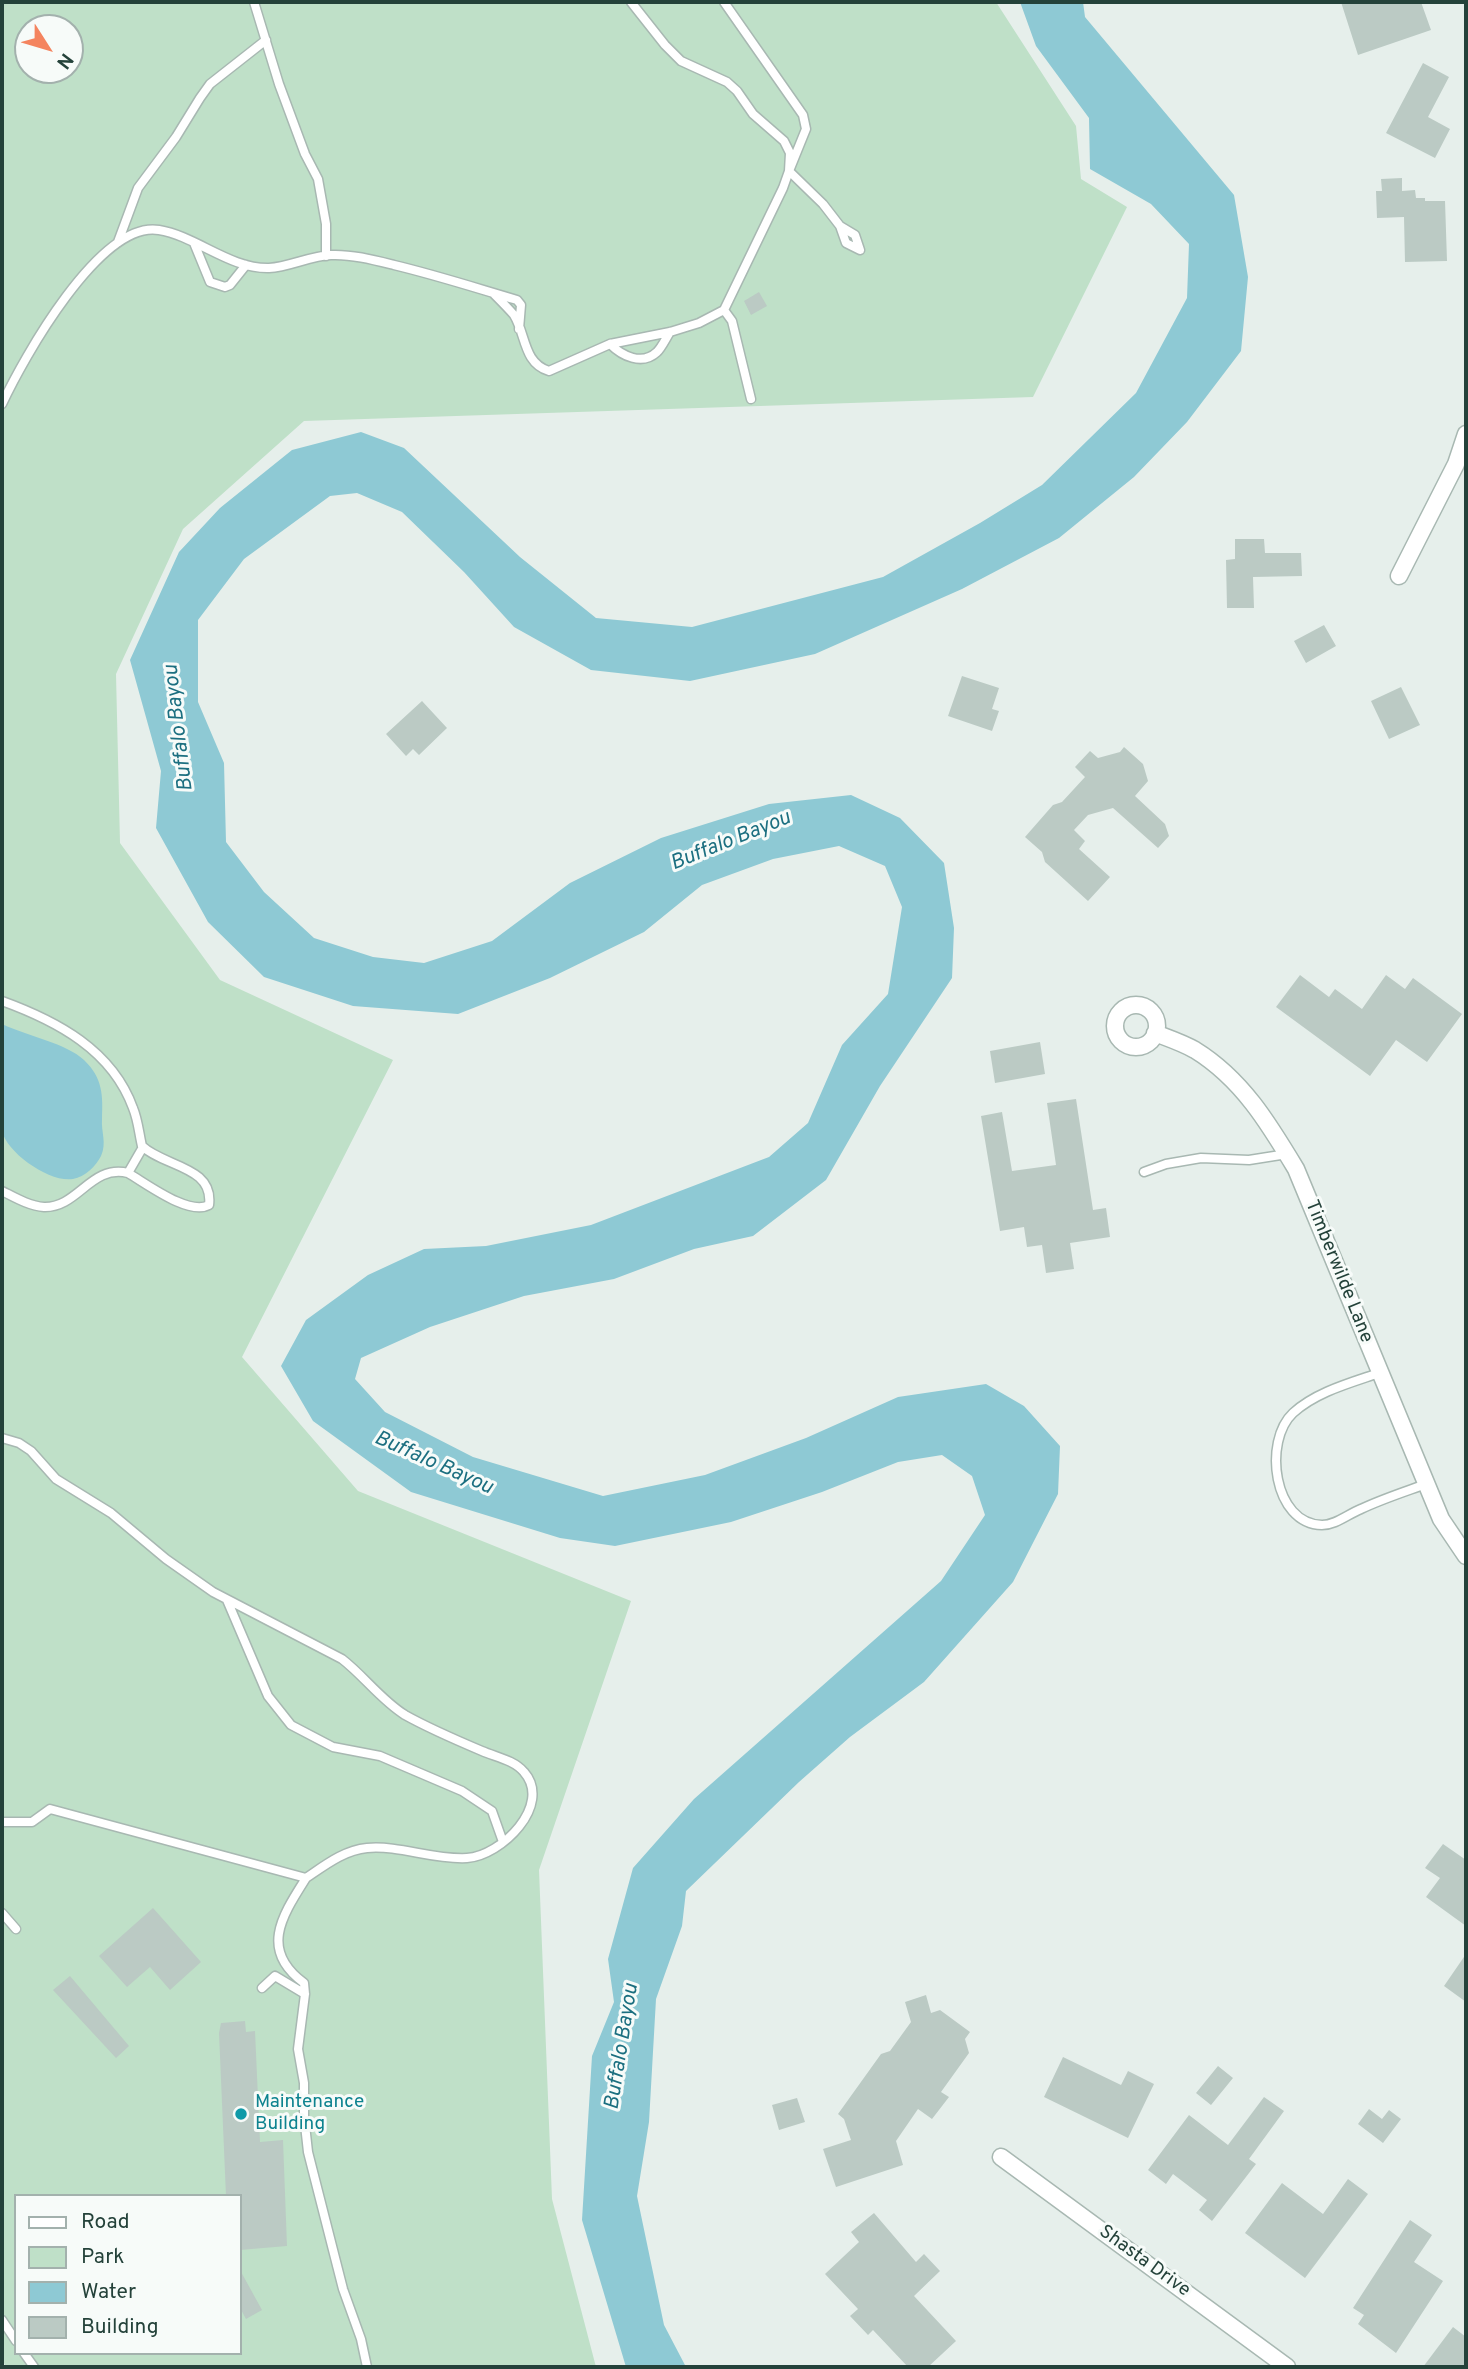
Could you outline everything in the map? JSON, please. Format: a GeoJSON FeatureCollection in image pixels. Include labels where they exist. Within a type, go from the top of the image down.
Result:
{"type":"FeatureCollection","features":[{"type":"Feature","properties":{"kind":"street"},"geometry":{"type":"LineString","coordinates":[[1399,576],[1456,464],[1466,434]]}},
{"type":"Feature","properties":{"kind":"street","name":"Timberwilde Lane"},"geometry":{"type":"LineString","coordinates":[[1155,1033],[1195,1050],[1237,1084],[1266,1119],[1296,1169],[1440,1519],[1466,1556]]}},
{"type":"Feature","properties":{"kind":"street","name":"Shasta Drive"},"geometry":{"type":"LineString","coordinates":[[1001,2157],[1287,2367]]}},
{"type":"Feature","properties":{"kind":"lane"},"geometry":{"type":"LineString","coordinates":[[254,2],[279,84],[305,155],[318,179],[326,224],[326,256]]}},
{"type":"Feature","properties":{"kind":"lane"},"geometry":{"type":"LineString","coordinates":[[631,2],[681,61],[727,82],[753,114],[784,141],[790,153],[789,171],[823,204],[840,226]]}},
{"type":"Feature","properties":{"kind":"lane"},"geometry":{"type":"LineString","coordinates":[[2,404],[40,334],[86,270],[118,242],[142,230],[156,229],[172,233],[246,265],[270,268],[326,256],[372,259],[438,275],[493,293],[515,317],[533,361],[549,371],[610,344],[670,332],[699,323],[724,310],[806,129],[803,115],[724,2]]}},
{"type":"Feature","properties":{"kind":"lane"},"geometry":{"type":"LineString","coordinates":[[118,242],[138,188],[176,137],[210,84],[265,40]]}},
{"type":"Feature","properties":{"kind":"lane"},"geometry":{"type":"LineString","coordinates":[[194,243],[210,282],[225,287],[230,285],[246,265]]}},
{"type":"Feature","properties":{"kind":"lane"},"geometry":{"type":"LineString","coordinates":[[724,310],[732,321],[751,399]]}},
{"type":"Feature","properties":{"kind":"lane"},"geometry":{"type":"LineString","coordinates":[[610,344],[629,358],[643,358],[656,353],[670,332]]}},
{"type":"Feature","properties":{"kind":"lane"},"geometry":{"type":"LineString","coordinates":[[2,1001],[44,1017],[100,1055],[122,1083],[134,1110],[144,1147],[167,1163],[200,1176],[210,1195],[209,1205],[201,1209],[189,1207],[118,1170],[98,1175],[57,1206],[42,1207],[2,1191]]}},
{"type":"Feature","properties":{"kind":"lane"},"geometry":{"type":"LineString","coordinates":[[128,1173],[144,1147]]}},
{"type":"Feature","properties":{"kind":"lane"},"geometry":{"type":"LineString","coordinates":[[1144,1172],[1166,1164],[1201,1158],[1249,1160],[1287,1154]]}},
{"type":"Feature","properties":{"kind":"lane"},"geometry":{"type":"LineString","coordinates":[[1379,1373],[1321,1394],[1292,1414],[1283,1428],[1276,1459],[1277,1475],[1285,1503],[1306,1521],[1326,1525],[1426,1484]]}},
{"type":"Feature","properties":{"kind":"lane"},"geometry":{"type":"LineString","coordinates":[[2,1438],[19,1443],[31,1451],[56,1479],[111,1513],[166,1559],[227,1600],[342,1659],[359,1672],[391,1705],[406,1715],[513,1763],[524,1772],[530,1782],[531,1793],[526,1820],[503,1842],[478,1857],[366,1848],[351,1851],[306,1878],[279,1923],[277,1939],[282,1962],[304,1983],[298,2049],[304,2083],[308,2152],[343,2289],[361,2339],[367,2367]]}},
{"type":"Feature","properties":{"kind":"lane"},"geometry":{"type":"LineString","coordinates":[[227,1600],[268,1696],[291,1725],[333,1748],[380,1756],[462,1791],[492,1811],[503,1842]]}},
{"type":"Feature","properties":{"kind":"lane"},"geometry":{"type":"LineString","coordinates":[[2,1822],[32,1822],[50,1809],[306,1878]]}},
{"type":"Feature","properties":{"kind":"lane"},"geometry":{"type":"LineString","coordinates":[[2,1913],[16,1929]]}},
{"type":"Feature","properties":{"kind":"lane"},"geometry":{"type":"LineString","coordinates":[[262,1988],[275,1976],[305,1994]]}},
{"type":"Feature","properties":{"kind":"lane"},"geometry":{"type":"LineString","coordinates":[[2,2320],[14,2338]]}},
{"type":"Feature","properties":{"kind":"green space"},"geometry":{"type":"Polygon","coordinates":[[[2,2],[996,2],[1076,126],[1081,179],[1127,207],[1033,397],[304,421],[183,529],[116,674],[120,843],[220,980],[393,1060],[242,1357],[358,1491],[631,1601],[539,1870],[552,2199],[596,2367],[6,2367],[2,2359],[2,2]]]}},
{"type":"Feature","properties":{"kind":"water","name":"Buffalo Bayou"},"geometry":{"type":"Polygon","coordinates":[[[1020,2],[1083,2],[1085,17],[1234,195],[1248,277],[1241,351],[1187,422],[1134,477],[1059,538],[962,589],[815,654],[690,681],[591,670],[514,627],[464,572],[402,512],[357,493],[330,496],[244,559],[198,620],[198,702],[224,763],[226,842],[264,892],[314,938],[373,957],[424,963],[492,941],[570,883],[661,838],[769,804],[851,795],[900,818],[944,863],[954,928],[952,978],[880,1086],[826,1180],[753,1236],[694,1249],[614,1279],[524,1296],[430,1327],[361,1358],[355,1379],[385,1412],[473,1457],[603,1496],[705,1475],[806,1438],[898,1397],[986,1384],[1024,1406],[1060,1446],[1058,1494],[1013,1582],[924,1682],[850,1737],[799,1782],[686,1891],[682,1926],[656,1999],[649,2122],[637,2196],[664,2325],[686,2367],[626,2367],[582,2220],[592,2056],[614,2002],[608,1959],[633,1868],[694,1799],[941,1581],[985,1515],[972,1476],[942,1455],[898,1462],[822,1492],[731,1522],[615,1546],[560,1538],[411,1492],[313,1421],[281,1366],[306,1320],[368,1275],[424,1249],[486,1246],[591,1225],[769,1157],[808,1123],[842,1045],[888,994],[902,907],[885,866],[839,846],[773,859],[702,885],[644,932],[550,978],[458,1014],[353,1006],[264,977],[208,922],[156,828],[161,771],[130,660],[179,552],[220,508],[292,450],[361,432],[404,448],[520,557],[596,618],[692,627],[883,577],[1042,485],[1136,393],[1187,298],[1189,244],[1151,204],[1090,169],[1089,118],[1036,46],[1020,2]]]}},
{"type":"Feature","properties":{"kind":"water"},"geometry":{"type":"Polygon","coordinates":[[[2,1024],[67,1049],[84,1060],[95,1074],[102,1095],[104,1147],[96,1164],[82,1176],[64,1179],[42,1171],[21,1157],[6,1140],[1,1123],[2,1024]]]}},
{"type":"Feature","properties":{"kind":"building"},"geometry":{"type":"Polygon","coordinates":[[[1341,2],[1421,2],[1431,30],[1358,55],[1341,2]]]}},
{"type":"Feature","properties":{"kind":"building"},"geometry":{"type":"Polygon","coordinates":[[[1423,63],[1449,77],[1428,117],[1450,129],[1435,158],[1386,133],[1423,63]]]}},
{"type":"Feature","properties":{"kind":"building"},"geometry":{"type":"Polygon","coordinates":[[[1402,178],[1402,191],[1415,190],[1416,198],[1425,198],[1425,201],[1445,201],[1447,261],[1405,262],[1404,217],[1377,218],[1376,191],[1382,191],[1381,179],[1402,178]]]}},
{"type":"Feature","properties":{"kind":"building"},"geometry":{"type":"Polygon","coordinates":[[[759,292],[767,306],[751,315],[744,301],[759,292]]]}},
{"type":"Feature","properties":{"kind":"building"},"geometry":{"type":"Polygon","coordinates":[[[1235,539],[1264,539],[1265,553],[1301,553],[1302,576],[1253,577],[1254,608],[1227,608],[1226,560],[1235,559],[1235,539]]]}},
{"type":"Feature","properties":{"kind":"building"},"geometry":{"type":"Polygon","coordinates":[[[1324,625],[1336,646],[1306,663],[1294,641],[1324,625]]]}},
{"type":"Feature","properties":{"kind":"building"},"geometry":{"type":"Polygon","coordinates":[[[962,676],[999,688],[992,709],[999,711],[992,731],[948,716],[962,676]]]}},
{"type":"Feature","properties":{"kind":"building"},"geometry":{"type":"Polygon","coordinates":[[[1401,687],[1420,725],[1389,739],[1371,701],[1401,687]]]}},
{"type":"Feature","properties":{"kind":"building"},"geometry":{"type":"Polygon","coordinates":[[[422,701],[447,728],[419,755],[413,749],[406,756],[386,734],[422,701]]]}},
{"type":"Feature","properties":{"kind":"building"},"geometry":{"type":"Polygon","coordinates":[[[1124,747],[1143,764],[1148,781],[1135,796],[1165,824],[1169,836],[1158,848],[1113,808],[1088,815],[1074,830],[1085,841],[1079,849],[1110,877],[1088,901],[1045,862],[1042,852],[1025,837],[1053,805],[1062,802],[1085,777],[1075,767],[1090,751],[1098,758],[1120,752],[1124,747]]]}},
{"type":"Feature","properties":{"kind":"building"},"geometry":{"type":"Polygon","coordinates":[[[1300,975],[1329,997],[1335,989],[1362,1009],[1386,975],[1405,989],[1413,978],[1462,1014],[1427,1062],[1396,1040],[1370,1076],[1276,1007],[1300,975]]]}},
{"type":"Feature","properties":{"kind":"building"},"geometry":{"type":"Polygon","coordinates":[[[1040,1042],[1045,1074],[995,1083],[990,1051],[1040,1042]]]}},
{"type":"Feature","properties":{"kind":"building"},"geometry":{"type":"Polygon","coordinates":[[[1076,1099],[1093,1210],[1106,1208],[1110,1237],[1070,1243],[1074,1269],[1046,1273],[1042,1245],[1027,1247],[1024,1227],[1000,1231],[981,1116],[1002,1112],[1012,1171],[1056,1165],[1047,1103],[1076,1099]]]}},
{"type":"Feature","properties":{"kind":"building"},"geometry":{"type":"Polygon","coordinates":[[[1443,1844],[1466,1860],[1466,1926],[1426,1897],[1440,1878],[1425,1868],[1443,1844]]]}},
{"type":"Feature","properties":{"kind":"building"},"geometry":{"type":"Polygon","coordinates":[[[153,1908],[201,1962],[170,1990],[150,1967],[127,1987],[99,1956],[153,1908]]]}},
{"type":"Feature","properties":{"kind":"building"},"geometry":{"type":"Polygon","coordinates":[[[1466,1954],[1466,2002],[1444,1986],[1466,1954]]]}},
{"type":"Feature","properties":{"kind":"building"},"geometry":{"type":"Polygon","coordinates":[[[70,1976],[129,2046],[116,2058],[53,1990],[70,1976]]]}},
{"type":"Feature","properties":{"kind":"building"},"geometry":{"type":"Polygon","coordinates":[[[926,1995],[931,2013],[940,2010],[970,2032],[965,2039],[969,2053],[941,2092],[949,2097],[932,2119],[918,2109],[896,2141],[903,2165],[836,2187],[823,2149],[851,2140],[844,2119],[838,2114],[881,2054],[890,2051],[911,2022],[905,2002],[926,1995]]]}},
{"type":"Feature","properties":{"kind":"building","name":"Maintenance Building"},"geometry":{"type":"Polygon","coordinates":[[[245,2021],[246,2032],[255,2031],[260,2142],[283,2140],[287,2246],[242,2250],[242,2194],[226,2194],[219,2033],[221,2023],[245,2021]]]}},
{"type":"Feature","properties":{"kind":"building"},"geometry":{"type":"Polygon","coordinates":[[[1063,2057],[1121,2085],[1128,2071],[1154,2084],[1128,2138],[1044,2097],[1063,2057]]]}},
{"type":"Feature","properties":{"kind":"building"},"geometry":{"type":"Polygon","coordinates":[[[1218,2066],[1233,2078],[1211,2105],[1196,2093],[1218,2066]]]}},
{"type":"Feature","properties":{"kind":"building"},"geometry":{"type":"Polygon","coordinates":[[[1264,2097],[1284,2111],[1249,2159],[1256,2164],[1212,2221],[1199,2210],[1207,2200],[1173,2174],[1166,2184],[1148,2170],[1189,2115],[1228,2145],[1264,2097]]]}},
{"type":"Feature","properties":{"kind":"building"},"geometry":{"type":"Polygon","coordinates":[[[797,2098],[805,2122],[779,2130],[772,2105],[797,2098]]]}},
{"type":"Feature","properties":{"kind":"building"},"geometry":{"type":"Polygon","coordinates":[[[1369,2109],[1382,2119],[1389,2110],[1401,2119],[1383,2143],[1358,2124],[1369,2109]]]}},
{"type":"Feature","properties":{"kind":"building"},"geometry":{"type":"Polygon","coordinates":[[[1348,2179],[1368,2194],[1305,2278],[1245,2233],[1282,2183],[1323,2214],[1348,2179]]]}},
{"type":"Feature","properties":{"kind":"building"},"geometry":{"type":"Polygon","coordinates":[[[874,2213],[916,2262],[924,2254],[940,2271],[914,2296],[956,2341],[928,2367],[908,2367],[873,2330],[868,2335],[850,2316],[858,2309],[825,2274],[859,2242],[851,2232],[874,2213]]]}},
{"type":"Feature","properties":{"kind":"building"},"geometry":{"type":"Polygon","coordinates":[[[1410,2220],[1432,2235],[1414,2262],[1443,2281],[1396,2353],[1358,2324],[1364,2315],[1353,2308],[1410,2220]]]}},
{"type":"Feature","properties":{"kind":"building"},"geometry":{"type":"Polygon","coordinates":[[[242,2274],[262,2310],[246,2319],[242,2312],[242,2274]]]}},
{"type":"Feature","properties":{"kind":"building"},"geometry":{"type":"Polygon","coordinates":[[[1453,2327],[1466,2337],[1466,2367],[1423,2367],[1453,2327]]]}},
{"type":"Feature","properties":{"kind":"place","name":"Maintenance Building"},"geometry":{"type":"Point","coordinates":[241,2114]}}]}
